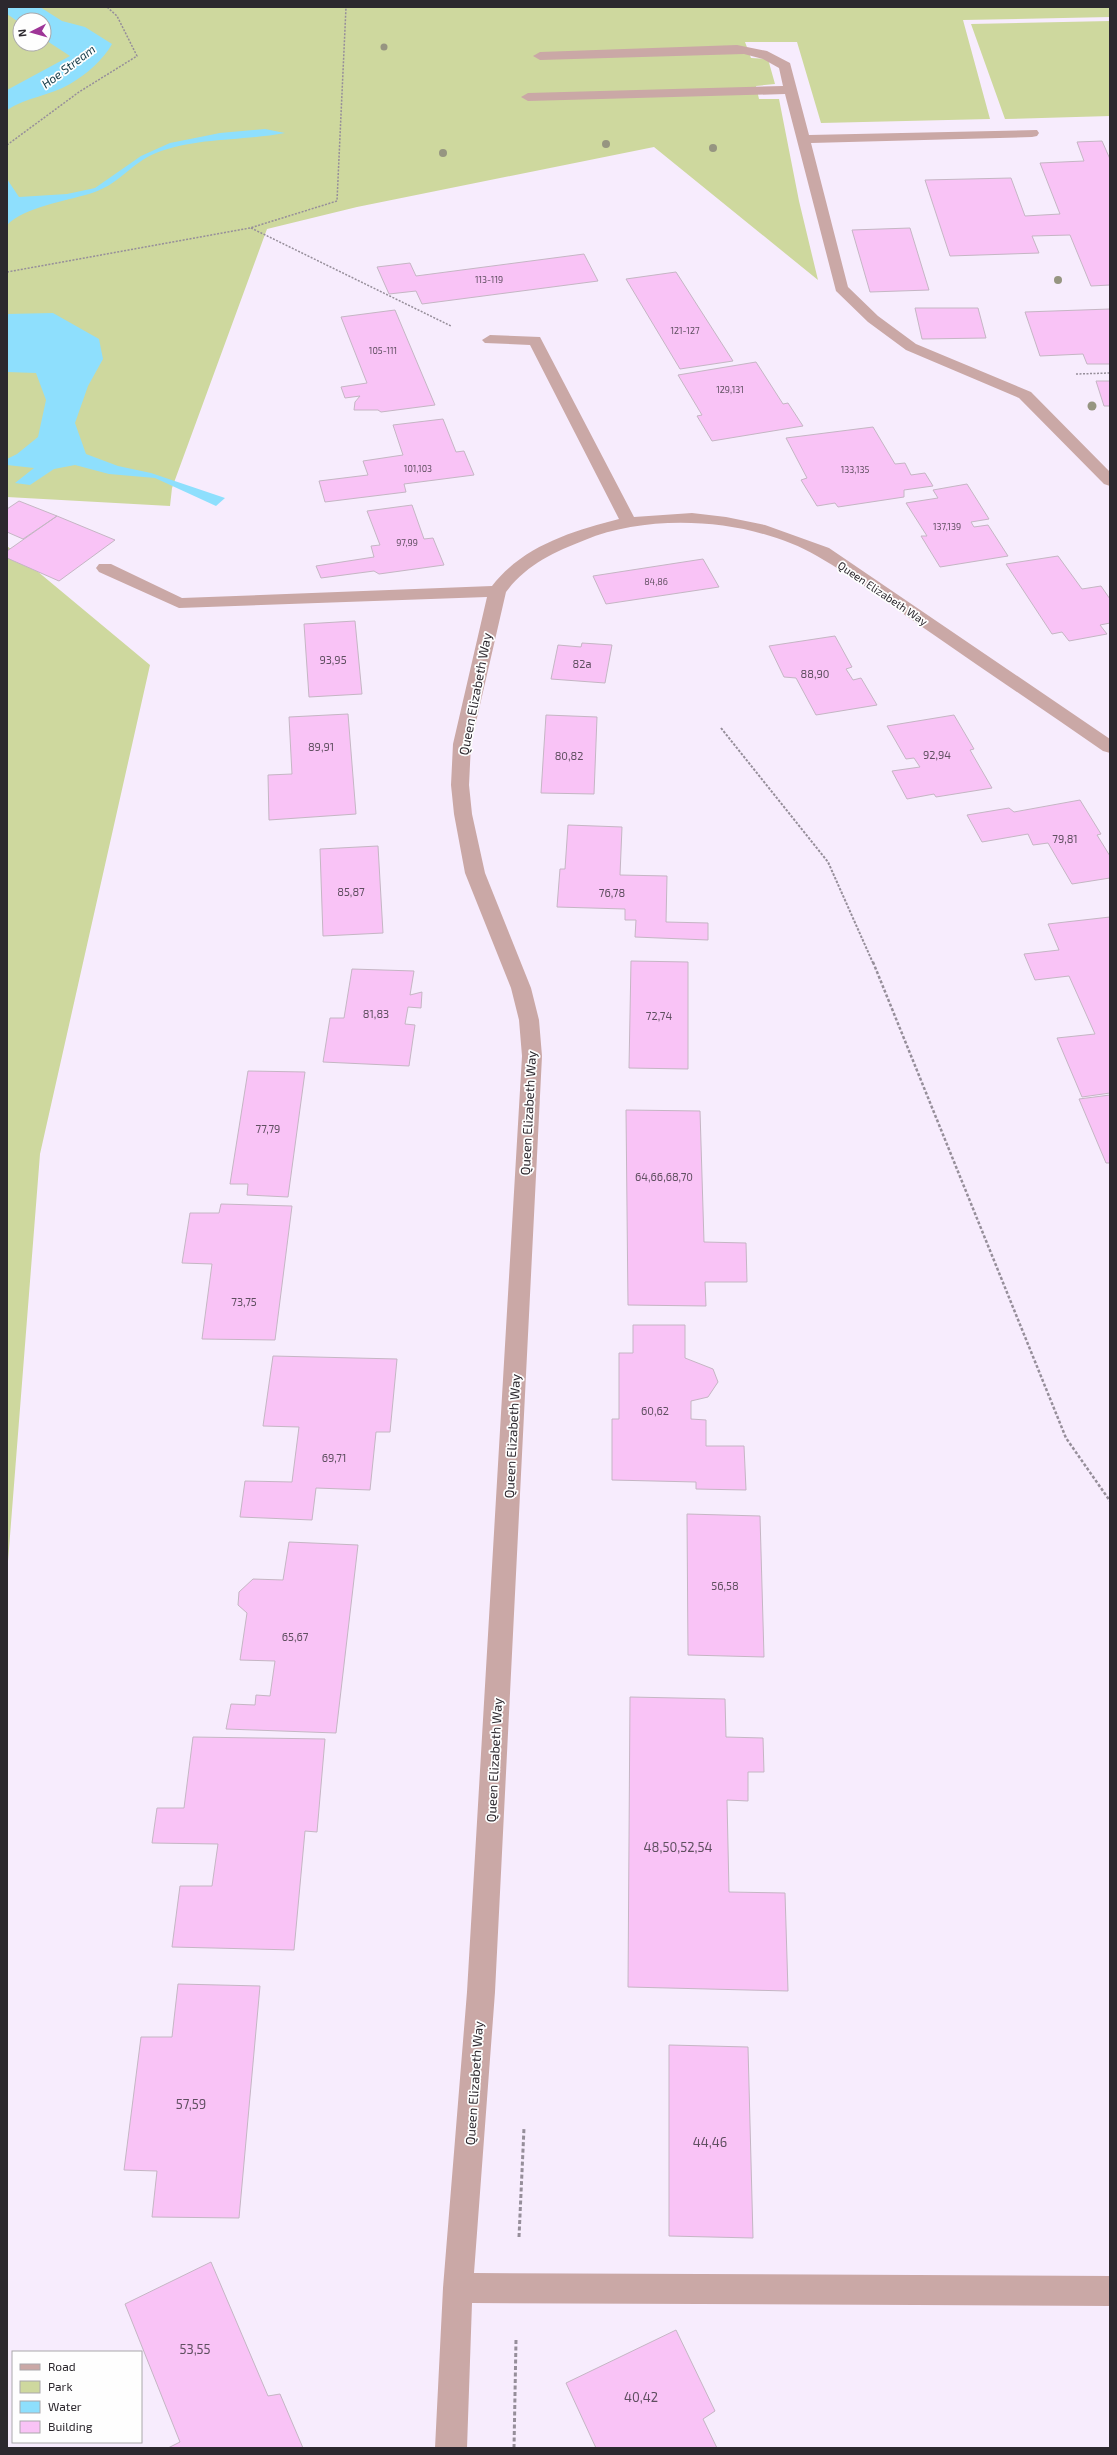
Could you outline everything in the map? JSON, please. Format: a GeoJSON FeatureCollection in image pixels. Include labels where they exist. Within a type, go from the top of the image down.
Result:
{"type":"FeatureCollection","features":[{"type":"Feature","properties":{"kind":"street"},"geometry":{"type":"LineString","coordinates":[[540,56],[737,49],[756,51],[773,57],[785,66],[802,139],[841,288],[873,319],[911,347],[1025,395],[1110,481]]}},
{"type":"Feature","properties":{"kind":"street"},"geometry":{"type":"LineString","coordinates":[[528,97],[790,90]]}},
{"type":"Feature","properties":{"kind":"street"},"geometry":{"type":"LineString","coordinates":[[802,139],[1032,133]]}},
{"type":"Feature","properties":{"kind":"street"},"geometry":{"type":"LineString","coordinates":[[490,340],[534,340],[628,522]]}},
{"type":"Feature","properties":{"kind":"street","name":"Queen Elizabeth Way"},"geometry":{"type":"LineString","coordinates":[[451,2448],[458,2288],[482,1976],[532,1056],[529,1020],[521,988],[475,873],[463,814],[460,785],[462,744],[497,591],[507,577],[544,550],[574,537],[628,522],[688,518],[728,521],[769,530],[797,540],[823,552],[1110,747]]}},
{"type":"Feature","properties":{"kind":"street"},"geometry":{"type":"LineString","coordinates":[[105,568],[179,603],[497,591]]}},
{"type":"Feature","properties":{"kind":"street"},"geometry":{"type":"LineString","coordinates":[[458,2288],[1110,2291]]}},
{"type":"Feature","properties":{"kind":"path"},"geometry":{"type":"LineString","coordinates":[[7,145],[79,92],[137,56],[117,16],[107,7]]}},
{"type":"Feature","properties":{"kind":"path"},"geometry":{"type":"LineString","coordinates":[[7,272],[250,228],[336,201],[346,7]]}},
{"type":"Feature","properties":{"kind":"path"},"geometry":{"type":"LineString","coordinates":[[250,228],[445,324],[467,330],[490,340]]}},
{"type":"Feature","properties":{"kind":"path"},"geometry":{"type":"LineString","coordinates":[[1076,374],[1110,373]]}},
{"type":"Feature","properties":{"kind":"path"},"geometry":{"type":"LineString","coordinates":[[721,728],[828,862],[879,975],[1066,1438],[1110,1500]]}},
{"type":"Feature","properties":{"kind":"green space"},"geometry":{"type":"Polygon","coordinates":[[[7,7],[1110,7],[1110,17],[963,20],[990,119],[821,123],[797,42],[745,42],[751,58],[768,59],[775,84],[756,86],[759,99],[779,99],[799,201],[818,280],[654,147],[357,207],[267,229],[172,488],[170,506],[7,497],[7,7]]]}},
{"type":"Feature","properties":{"kind":"green space"},"geometry":{"type":"Polygon","coordinates":[[[1110,21],[1110,116],[1005,119],[971,24],[1110,21]]]}},
{"type":"Feature","properties":{"kind":"green space"},"geometry":{"type":"Polygon","coordinates":[[[7,546],[150,665],[40,1154],[7,1574],[7,546]]]}},
{"type":"Feature","properties":{"kind":"water"},"geometry":{"type":"Polygon","coordinates":[[[7,7],[40,7],[48,12],[12,12],[12,17],[7,14],[7,7]]]}},
{"type":"Feature","properties":{"kind":"water","name":"Hoe Stream"},"geometry":{"type":"Polygon","coordinates":[[[52,15],[62,21],[85,27],[112,44],[99,61],[76,80],[62,88],[22,102],[7,110],[7,90],[70,56],[52,44],[52,15]]]}},
{"type":"Feature","properties":{"kind":"water"},"geometry":{"type":"Polygon","coordinates":[[[265,129],[285,133],[187,144],[171,148],[147,157],[108,186],[89,194],[35,209],[15,219],[7,225],[7,179],[19,197],[67,194],[95,188],[141,156],[170,143],[220,133],[265,129]]]}},
{"type":"Feature","properties":{"kind":"water"},"geometry":{"type":"Polygon","coordinates":[[[53,313],[99,339],[103,359],[88,386],[75,423],[86,454],[118,466],[151,473],[225,498],[216,506],[155,478],[109,474],[75,465],[54,469],[30,485],[15,483],[34,468],[7,465],[7,459],[17,454],[38,437],[46,400],[36,373],[7,372],[7,314],[53,313]]]}},
{"type":"Feature","properties":{"kind":"building"},"geometry":{"type":"Polygon","coordinates":[[[1102,141],[1110,159],[1110,285],[1091,286],[1070,235],[1032,236],[1039,253],[950,256],[925,180],[1011,178],[1025,216],[1060,214],[1040,163],[1084,161],[1077,142],[1102,141]]]}},
{"type":"Feature","properties":{"kind":"building"},"geometry":{"type":"Polygon","coordinates":[[[910,228],[929,290],[870,292],[852,230],[910,228]]]}},
{"type":"Feature","properties":{"kind":"building"},"geometry":{"type":"Polygon","coordinates":[[[584,254],[598,281],[422,304],[416,291],[389,294],[377,267],[410,263],[416,276],[584,254]]]}},
{"type":"Feature","properties":{"kind":"building"},"geometry":{"type":"Polygon","coordinates":[[[676,272],[733,361],[680,369],[626,279],[676,272]]]}},
{"type":"Feature","properties":{"kind":"building"},"geometry":{"type":"Polygon","coordinates":[[[915,308],[978,308],[986,338],[922,339],[915,308]]]}},
{"type":"Feature","properties":{"kind":"building"},"geometry":{"type":"Polygon","coordinates":[[[1110,309],[1110,364],[1087,364],[1083,354],[1040,356],[1025,312],[1110,309]]]}},
{"type":"Feature","properties":{"kind":"building"},"geometry":{"type":"Polygon","coordinates":[[[395,310],[435,405],[381,412],[378,410],[354,410],[355,402],[360,396],[345,398],[341,387],[367,383],[341,317],[395,310]]]}},
{"type":"Feature","properties":{"kind":"building"},"geometry":{"type":"Polygon","coordinates":[[[756,362],[783,404],[788,403],[803,426],[712,441],[697,416],[702,415],[678,375],[756,362]]]}},
{"type":"Feature","properties":{"kind":"building"},"geometry":{"type":"Polygon","coordinates":[[[1096,381],[1110,381],[1110,406],[1104,406],[1096,381]]]}},
{"type":"Feature","properties":{"kind":"building"},"geometry":{"type":"Polygon","coordinates":[[[443,419],[456,452],[464,451],[474,475],[404,484],[406,492],[325,502],[319,481],[368,475],[363,461],[403,455],[393,425],[443,419]]]}},
{"type":"Feature","properties":{"kind":"building"},"geometry":{"type":"Polygon","coordinates":[[[873,427],[895,464],[905,463],[911,475],[925,473],[933,486],[904,490],[904,497],[838,507],[835,503],[817,506],[801,480],[807,478],[786,438],[873,427]]]}},
{"type":"Feature","properties":{"kind":"building"},"geometry":{"type":"Polygon","coordinates":[[[967,484],[989,519],[971,522],[974,527],[988,525],[1008,556],[940,567],[921,536],[927,536],[906,503],[938,498],[933,490],[967,484]]]}},
{"type":"Feature","properties":{"kind":"building"},"geometry":{"type":"Polygon","coordinates":[[[19,501],[57,516],[23,539],[7,532],[7,509],[19,501]]]}},
{"type":"Feature","properties":{"kind":"building"},"geometry":{"type":"Polygon","coordinates":[[[412,505],[424,539],[433,538],[444,565],[379,574],[374,571],[321,578],[316,566],[374,557],[371,546],[380,545],[367,511],[412,505]]]}},
{"type":"Feature","properties":{"kind":"building"},"geometry":{"type":"Polygon","coordinates":[[[57,516],[115,540],[59,581],[7,558],[7,551],[57,516]]]}},
{"type":"Feature","properties":{"kind":"building"},"geometry":{"type":"Polygon","coordinates":[[[1058,556],[1082,589],[1101,586],[1110,599],[1110,623],[1100,625],[1107,634],[1069,641],[1062,632],[1052,634],[1006,564],[1058,556]]]}},
{"type":"Feature","properties":{"kind":"building"},"geometry":{"type":"Polygon","coordinates":[[[703,559],[719,587],[606,604],[593,576],[703,559]]]}},
{"type":"Feature","properties":{"kind":"building"},"geometry":{"type":"Polygon","coordinates":[[[355,621],[362,694],[309,697],[304,624],[355,621]]]}},
{"type":"Feature","properties":{"kind":"building"},"geometry":{"type":"Polygon","coordinates":[[[835,636],[852,667],[846,669],[853,680],[861,678],[877,705],[816,715],[796,678],[784,677],[769,646],[835,636]]]}},
{"type":"Feature","properties":{"kind":"building"},"geometry":{"type":"Polygon","coordinates":[[[582,643],[612,645],[605,683],[551,679],[558,645],[581,647],[582,643]]]}},
{"type":"Feature","properties":{"kind":"building"},"geometry":{"type":"Polygon","coordinates":[[[348,714],[356,814],[269,820],[268,775],[292,774],[289,717],[348,714]]]}},
{"type":"Feature","properties":{"kind":"building"},"geometry":{"type":"Polygon","coordinates":[[[546,715],[597,717],[594,794],[541,793],[546,715]]]}},
{"type":"Feature","properties":{"kind":"building"},"geometry":{"type":"Polygon","coordinates":[[[954,715],[974,749],[970,750],[992,788],[936,797],[934,794],[907,799],[892,771],[920,767],[914,758],[906,759],[887,726],[954,715]]]}},
{"type":"Feature","properties":{"kind":"building"},"geometry":{"type":"Polygon","coordinates":[[[1080,800],[1101,834],[1097,835],[1110,856],[1110,878],[1072,884],[1048,843],[1033,845],[1028,834],[982,842],[967,815],[1009,808],[1014,812],[1080,800]]]}},
{"type":"Feature","properties":{"kind":"building"},"geometry":{"type":"Polygon","coordinates":[[[568,825],[622,827],[620,875],[667,876],[666,922],[708,923],[708,940],[635,937],[636,920],[625,920],[625,909],[557,907],[560,869],[565,869],[568,825]]]}},
{"type":"Feature","properties":{"kind":"building"},"geometry":{"type":"Polygon","coordinates":[[[378,846],[383,933],[323,936],[320,849],[378,846]]]}},
{"type":"Feature","properties":{"kind":"building"},"geometry":{"type":"Polygon","coordinates":[[[1110,917],[1110,1093],[1082,1097],[1057,1038],[1095,1034],[1069,976],[1035,980],[1024,954],[1059,950],[1048,924],[1110,917]]]}},
{"type":"Feature","properties":{"kind":"building"},"geometry":{"type":"Polygon","coordinates":[[[631,961],[688,962],[688,1069],[629,1068],[631,961]]]}},
{"type":"Feature","properties":{"kind":"building"},"geometry":{"type":"Polygon","coordinates":[[[352,969],[414,971],[410,995],[422,992],[421,1008],[408,1007],[405,1024],[415,1025],[409,1066],[323,1062],[330,1018],[344,1018],[352,969]]]}},
{"type":"Feature","properties":{"kind":"building"},"geometry":{"type":"Polygon","coordinates":[[[248,1071],[305,1072],[288,1197],[247,1195],[248,1184],[230,1184],[248,1071]]]}},
{"type":"Feature","properties":{"kind":"building"},"geometry":{"type":"Polygon","coordinates":[[[1110,1095],[1110,1163],[1106,1163],[1079,1099],[1110,1095]]]}},
{"type":"Feature","properties":{"kind":"building"},"geometry":{"type":"Polygon","coordinates":[[[626,1110],[700,1111],[704,1242],[746,1243],[747,1282],[705,1282],[706,1306],[628,1305],[626,1110]]]}},
{"type":"Feature","properties":{"kind":"building"},"geometry":{"type":"Polygon","coordinates":[[[221,1204],[292,1206],[275,1340],[202,1339],[212,1264],[182,1263],[190,1213],[219,1213],[221,1204]]]}},
{"type":"Feature","properties":{"kind":"building"},"geometry":{"type":"Polygon","coordinates":[[[633,1325],[685,1325],[685,1358],[713,1369],[718,1382],[708,1397],[691,1401],[691,1419],[706,1420],[706,1446],[744,1446],[746,1490],[696,1489],[696,1482],[612,1480],[612,1419],[619,1419],[619,1353],[633,1353],[633,1325]]]}},
{"type":"Feature","properties":{"kind":"building"},"geometry":{"type":"Polygon","coordinates":[[[273,1356],[397,1359],[390,1432],[376,1432],[370,1490],[316,1488],[312,1520],[240,1517],[245,1481],[292,1482],[299,1427],[263,1426],[273,1356]]]}},
{"type":"Feature","properties":{"kind":"building"},"geometry":{"type":"Polygon","coordinates":[[[687,1514],[760,1516],[764,1657],[688,1655],[687,1514]]]}},
{"type":"Feature","properties":{"kind":"building"},"geometry":{"type":"Polygon","coordinates":[[[289,1542],[358,1545],[336,1733],[226,1729],[231,1704],[255,1705],[256,1695],[270,1696],[275,1661],[240,1660],[247,1613],[238,1605],[239,1592],[253,1579],[283,1580],[289,1542]]]}},
{"type":"Feature","properties":{"kind":"building"},"geometry":{"type":"Polygon","coordinates":[[[630,1697],[725,1699],[726,1737],[763,1738],[764,1772],[748,1772],[748,1801],[727,1800],[729,1892],[785,1893],[788,1991],[628,1987],[630,1697]]]}},
{"type":"Feature","properties":{"kind":"building"},"geometry":{"type":"Polygon","coordinates":[[[193,1737],[325,1739],[317,1832],[305,1831],[294,1950],[172,1947],[180,1886],[212,1886],[218,1844],[152,1843],[157,1808],[184,1808],[193,1737]]]}},
{"type":"Feature","properties":{"kind":"building"},"geometry":{"type":"Polygon","coordinates":[[[178,1984],[260,1986],[239,2218],[152,2217],[157,2171],[124,2170],[141,2037],[172,2037],[178,1984]]]}},
{"type":"Feature","properties":{"kind":"building"},"geometry":{"type":"Polygon","coordinates":[[[669,2045],[748,2047],[753,2238],[669,2236],[669,2045]]]}},
{"type":"Feature","properties":{"kind":"building"},"geometry":{"type":"Polygon","coordinates":[[[211,2262],[268,2396],[280,2394],[303,2448],[168,2448],[180,2442],[125,2304],[211,2262]]]}},
{"type":"Feature","properties":{"kind":"building"},"geometry":{"type":"Polygon","coordinates":[[[676,2330],[715,2411],[703,2419],[717,2448],[596,2448],[566,2383],[676,2330]]]}}]}
